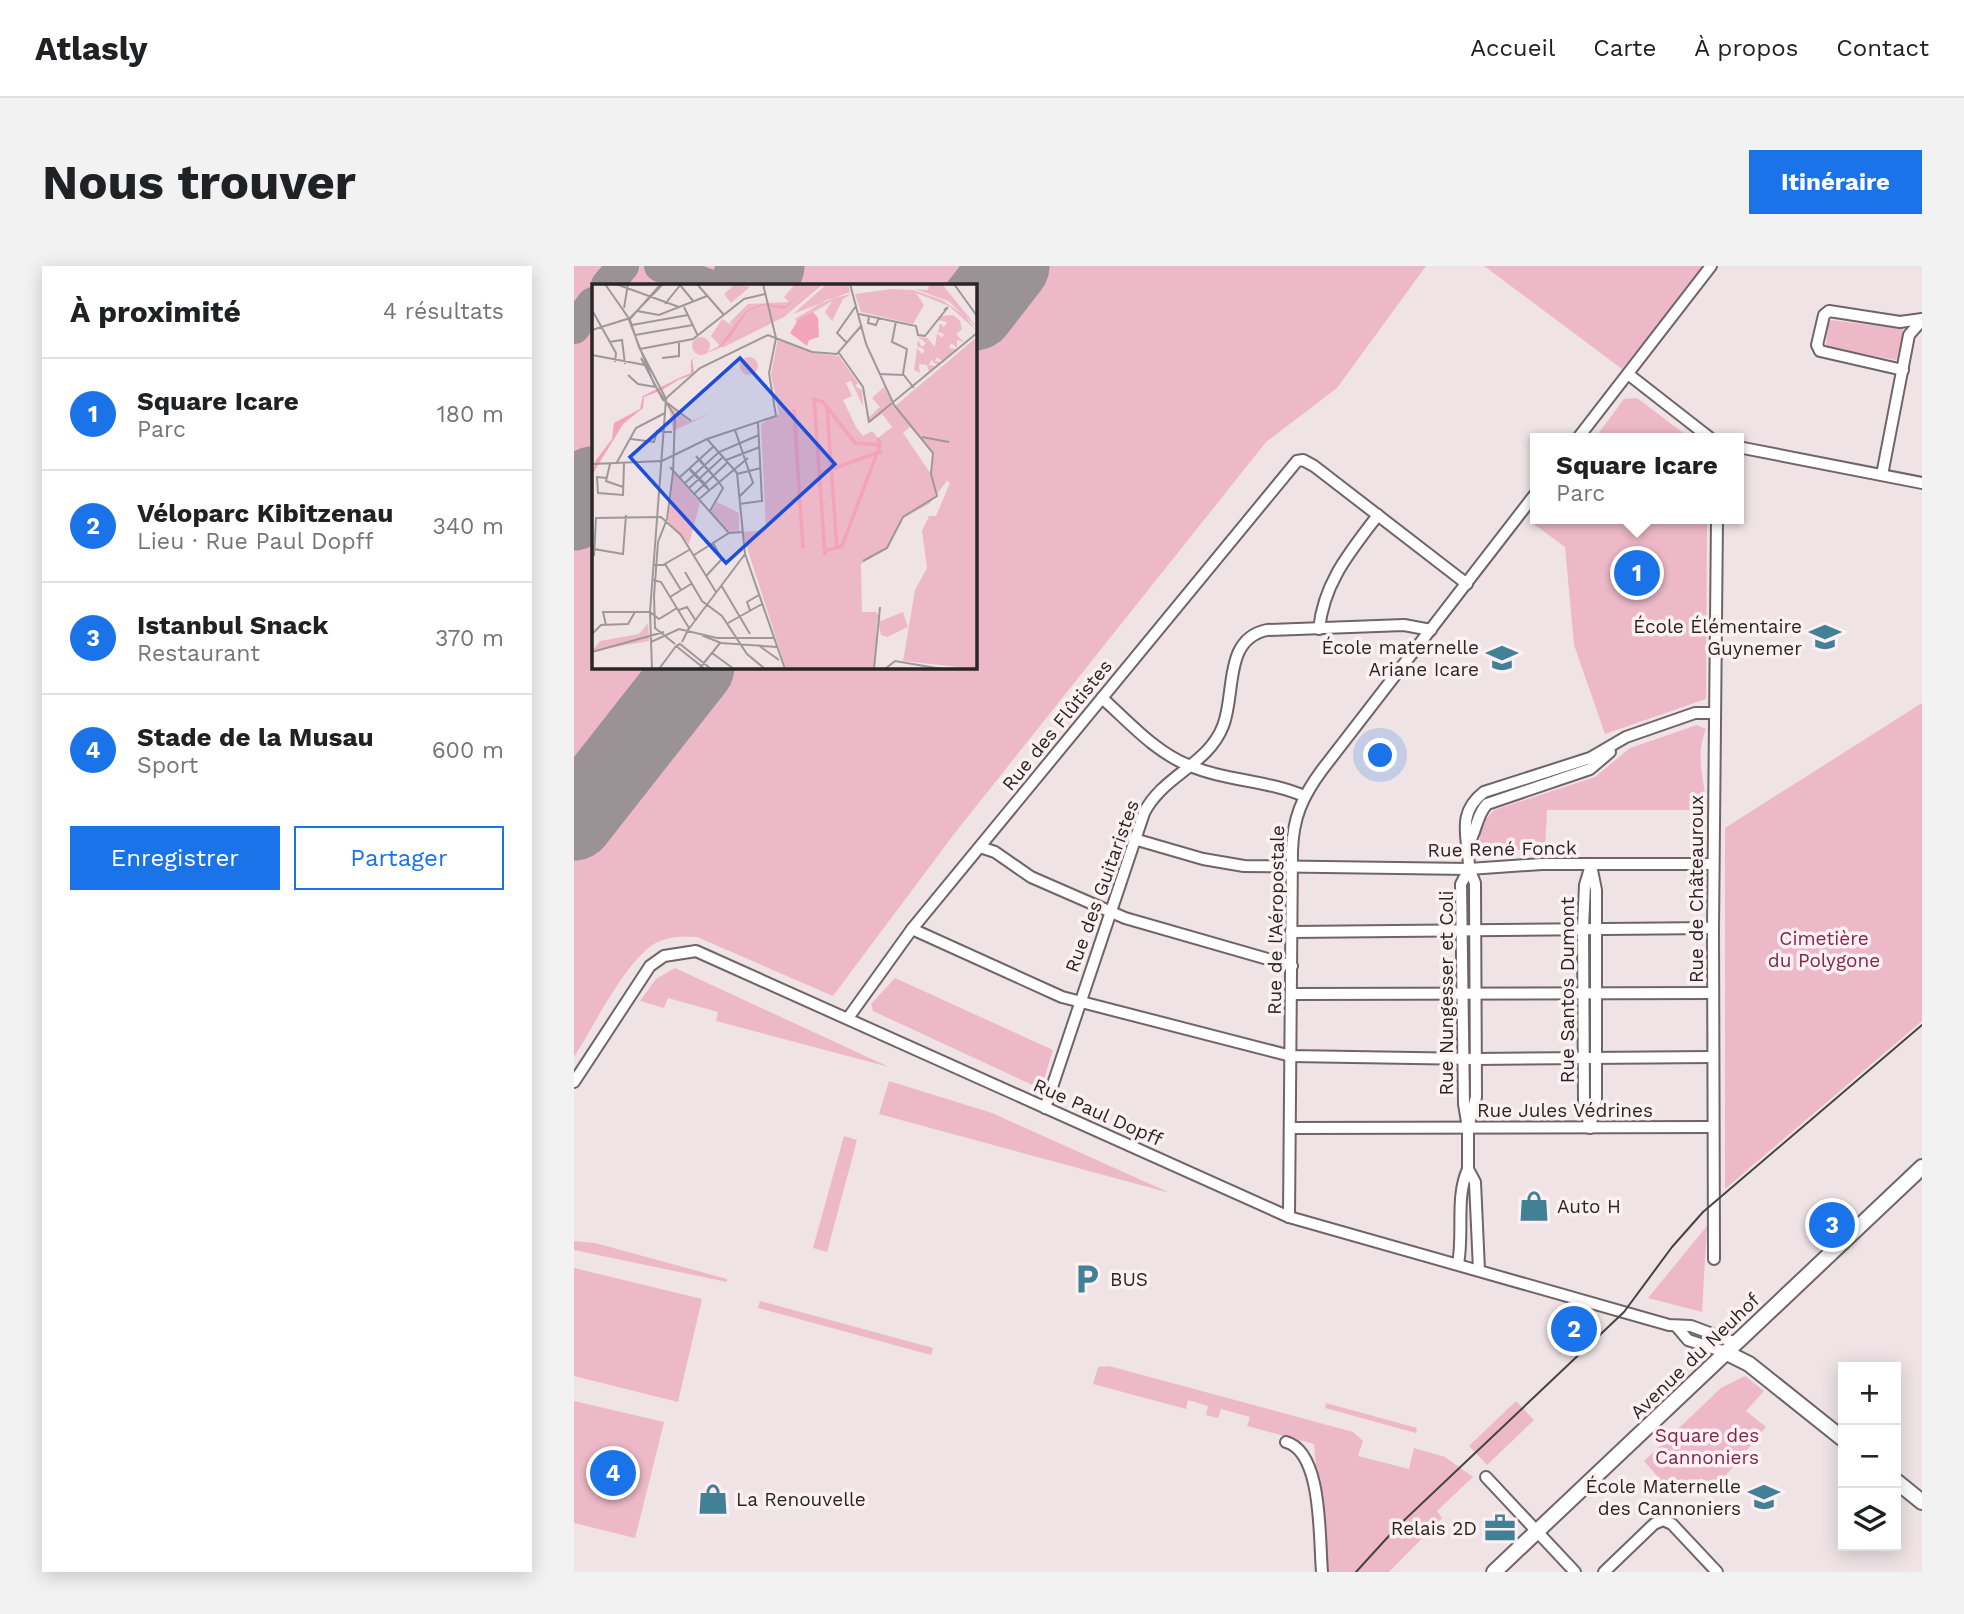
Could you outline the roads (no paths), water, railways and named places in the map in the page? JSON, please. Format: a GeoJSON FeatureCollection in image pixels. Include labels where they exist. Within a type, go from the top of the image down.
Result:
{"type":"FeatureCollection","features":[{"type":"Feature","properties":{"kind":"street"},"geometry":{"type":"LineString","coordinates":[[1582,433],[1711,266]]}},
{"type":"Feature","properties":{"kind":"street"},"geometry":{"type":"LineString","coordinates":[[1903,370],[1820,351],[1817,345],[1824,315],[1829,311],[1900,321],[1922,319]]}},
{"type":"Feature","properties":{"kind":"street"},"geometry":{"type":"LineString","coordinates":[[1882,475],[1909,335],[1922,319]]}},
{"type":"Feature","properties":{"kind":"street"},"geometry":{"type":"LineString","coordinates":[[1628,374],[1704,433]]}},
{"type":"Feature","properties":{"kind":"street"},"geometry":{"type":"LineString","coordinates":[[1744,448],[1922,483]]}},
{"type":"Feature","properties":{"kind":"street","name":"Rue des Flûtistes"},"geometry":{"type":"LineString","coordinates":[[848,1018],[912,929],[1287,470],[1299,460],[1314,466],[1378,515]]}},
{"type":"Feature","properties":{"kind":"street","name":"Rue de l'Aéropostale"},"geometry":{"type":"LineString","coordinates":[[1289,1217],[1293,824],[1304,796],[1530,500]]}},
{"type":"Feature","properties":{"kind":"street"},"geometry":{"type":"LineString","coordinates":[[1319,629],[1324,597],[1330,583],[1378,515],[1466,584]]}},
{"type":"Feature","properties":{"kind":"street","name":"Rue de Châteauroux"},"geometry":{"type":"LineString","coordinates":[[1714,1259],[1713,864],[1717,524]]}},
{"type":"Feature","properties":{"kind":"street","name":"Rue des Guitaristes"},"geometry":{"type":"LineString","coordinates":[[1045,1108],[1134,839],[1152,798],[1191,767],[1212,744],[1223,726],[1235,660],[1244,642],[1255,633],[1267,630],[1404,625],[1431,630]]}},
{"type":"Feature","properties":{"kind":"street"},"geometry":{"type":"LineString","coordinates":[[1102,698],[1168,754],[1191,767],[1284,788],[1304,796]]}},
{"type":"Feature","properties":{"kind":"street"},"geometry":{"type":"LineString","coordinates":[[1469,869],[1469,843],[1475,834],[1478,816],[1487,804],[1591,769],[1626,737],[1695,713],[1714,713]]}},
{"type":"Feature","properties":{"kind":"street","name":"Rue René Fonck"},"geometry":{"type":"LineString","coordinates":[[1134,839],[1233,865],[1469,869],[1713,864]]}},
{"type":"Feature","properties":{"kind":"street"},"geometry":{"type":"LineString","coordinates":[[980,847],[995,852],[1031,877],[1109,912],[1156,929],[1292,966]]}},
{"type":"Feature","properties":{"kind":"street","name":"Rue Santos Dumont"},"geometry":{"type":"LineString","coordinates":[[1590,993],[1583,928],[1585,885],[1591,865]]}},
{"type":"Feature","properties":{"kind":"street","name":"Rue Santos Dumont"},"geometry":{"type":"LineString","coordinates":[[1590,1128],[1596,1100],[1590,1057],[1590,993],[1596,928],[1596,890],[1591,865]]}},
{"type":"Feature","properties":{"kind":"street","name":"Rue Nungesser et Coli"},"geometry":{"type":"LineString","coordinates":[[1458,1264],[1462,1242],[1462,1182],[1468,1170],[1468,1128],[1464,1104],[1469,1059],[1469,993],[1475,929],[1475,883],[1469,869]]}},
{"type":"Feature","properties":{"kind":"street","name":"Rue Nungesser et Coli"},"geometry":{"type":"LineString","coordinates":[[1469,869],[1461,884],[1469,993]]}},
{"type":"Feature","properties":{"kind":"street"},"geometry":{"type":"LineString","coordinates":[[1291,932],[1713,928]]}},
{"type":"Feature","properties":{"kind":"street"},"geometry":{"type":"LineString","coordinates":[[912,929],[1028,984],[1080,1002],[1291,1056],[1469,1059],[1713,1057]]}},
{"type":"Feature","properties":{"kind":"street","name":"Rue Paul Dopff"},"geometry":{"type":"LineString","coordinates":[[574,1082],[650,966],[678,952],[696,951],[1289,1217],[1677,1327],[1691,1326],[1730,1348]]}},
{"type":"Feature","properties":{"kind":"street"},"geometry":{"type":"LineString","coordinates":[[1292,994],[1713,993]]}},
{"type":"Feature","properties":{"kind":"street","name":"Rue Jules Védrines"},"geometry":{"type":"LineString","coordinates":[[1290,1128],[1713,1127]]}},
{"type":"Feature","properties":{"kind":"street","name":"Avenue du Neuhof"},"geometry":{"type":"LineString","coordinates":[[1494,1572],[1621,1450],[1650,1428],[1730,1348],[1922,1167]]}},
{"type":"Feature","properties":{"kind":"street","name":"Rue Nungesser et Coli"},"geometry":{"type":"LineString","coordinates":[[1468,1170],[1475,1182],[1479,1269]]}},
{"type":"Feature","properties":{"kind":"street"},"geometry":{"type":"LineString","coordinates":[[1730,1348],[1840,1425]]}},
{"type":"Feature","properties":{"kind":"street"},"geometry":{"type":"LineString","coordinates":[[1730,1348],[1838,1435]]}},
{"type":"Feature","properties":{"kind":"street"},"geometry":{"type":"LineString","coordinates":[[1286,1442],[1301,1449],[1313,1471],[1322,1572]]}},
{"type":"Feature","properties":{"kind":"street"},"geometry":{"type":"LineString","coordinates":[[1901,1473],[1922,1489]]}},
{"type":"Feature","properties":{"kind":"street"},"geometry":{"type":"LineString","coordinates":[[1486,1477],[1575,1572]]}},
{"type":"Feature","properties":{"kind":"street"},"geometry":{"type":"LineString","coordinates":[[1901,1485],[1922,1502]]}},
{"type":"Feature","properties":{"kind":"street"},"geometry":{"type":"LineString","coordinates":[[1604,1572],[1654,1524],[1663,1520],[1672,1524],[1717,1572]]}},
{"type":"Feature","properties":{"kind":"tram line"},"geometry":{"type":"LineString","coordinates":[[1356,1572],[1397,1527],[1624,1312],[1672,1247],[1703,1212],[1922,1025]]}},
{"type":"Feature","properties":{"kind":"place","name":"Square Icare"},"geometry":{"type":"Point","coordinates":[1637,573]}},
{"type":"Feature","properties":{"kind":"place","name":"École Élémentaire Guynemer"},"geometry":{"type":"Point","coordinates":[1825,637]}},
{"type":"Feature","properties":{"kind":"place","name":"École maternelle Ariane Icare"},"geometry":{"type":"Point","coordinates":[1502,658]}},
{"type":"Feature","properties":{"kind":"place","name":"Auto H"},"geometry":{"type":"Point","coordinates":[1534,1206]}},
{"type":"Feature","properties":{"kind":"place","name":"Istanbul Snack"},"geometry":{"type":"Point","coordinates":[1832,1225]}},
{"type":"Feature","properties":{"kind":"place","name":"BUS"},"geometry":{"type":"Point","coordinates":[1087,1279]}},
{"type":"Feature","properties":{"kind":"place","name":"Véloparc Kibitzenau"},"geometry":{"type":"Point","coordinates":[1574,1329]}},
{"type":"Feature","properties":{"kind":"place","name":"Stade de la Musau"},"geometry":{"type":"Point","coordinates":[613,1473]}},
{"type":"Feature","properties":{"kind":"place","name":"École Maternelle des Cannoniers"},"geometry":{"type":"Point","coordinates":[1764,1497]}},
{"type":"Feature","properties":{"kind":"place","name":"La Renouvelle"},"geometry":{"type":"Point","coordinates":[713,1499]}},
{"type":"Feature","properties":{"kind":"place","name":"Relais 2D"},"geometry":{"type":"Point","coordinates":[1500,1528]}},
{"type":"Feature","properties":{"kind":"park label","name":"Cimetière du Polygone"},"geometry":{"type":"Point","coordinates":[1824,949]}},
{"type":"Feature","properties":{"kind":"park label","name":"Square des Cannoniers"},"geometry":{"type":"Point","coordinates":[1707,1446]}}]}
